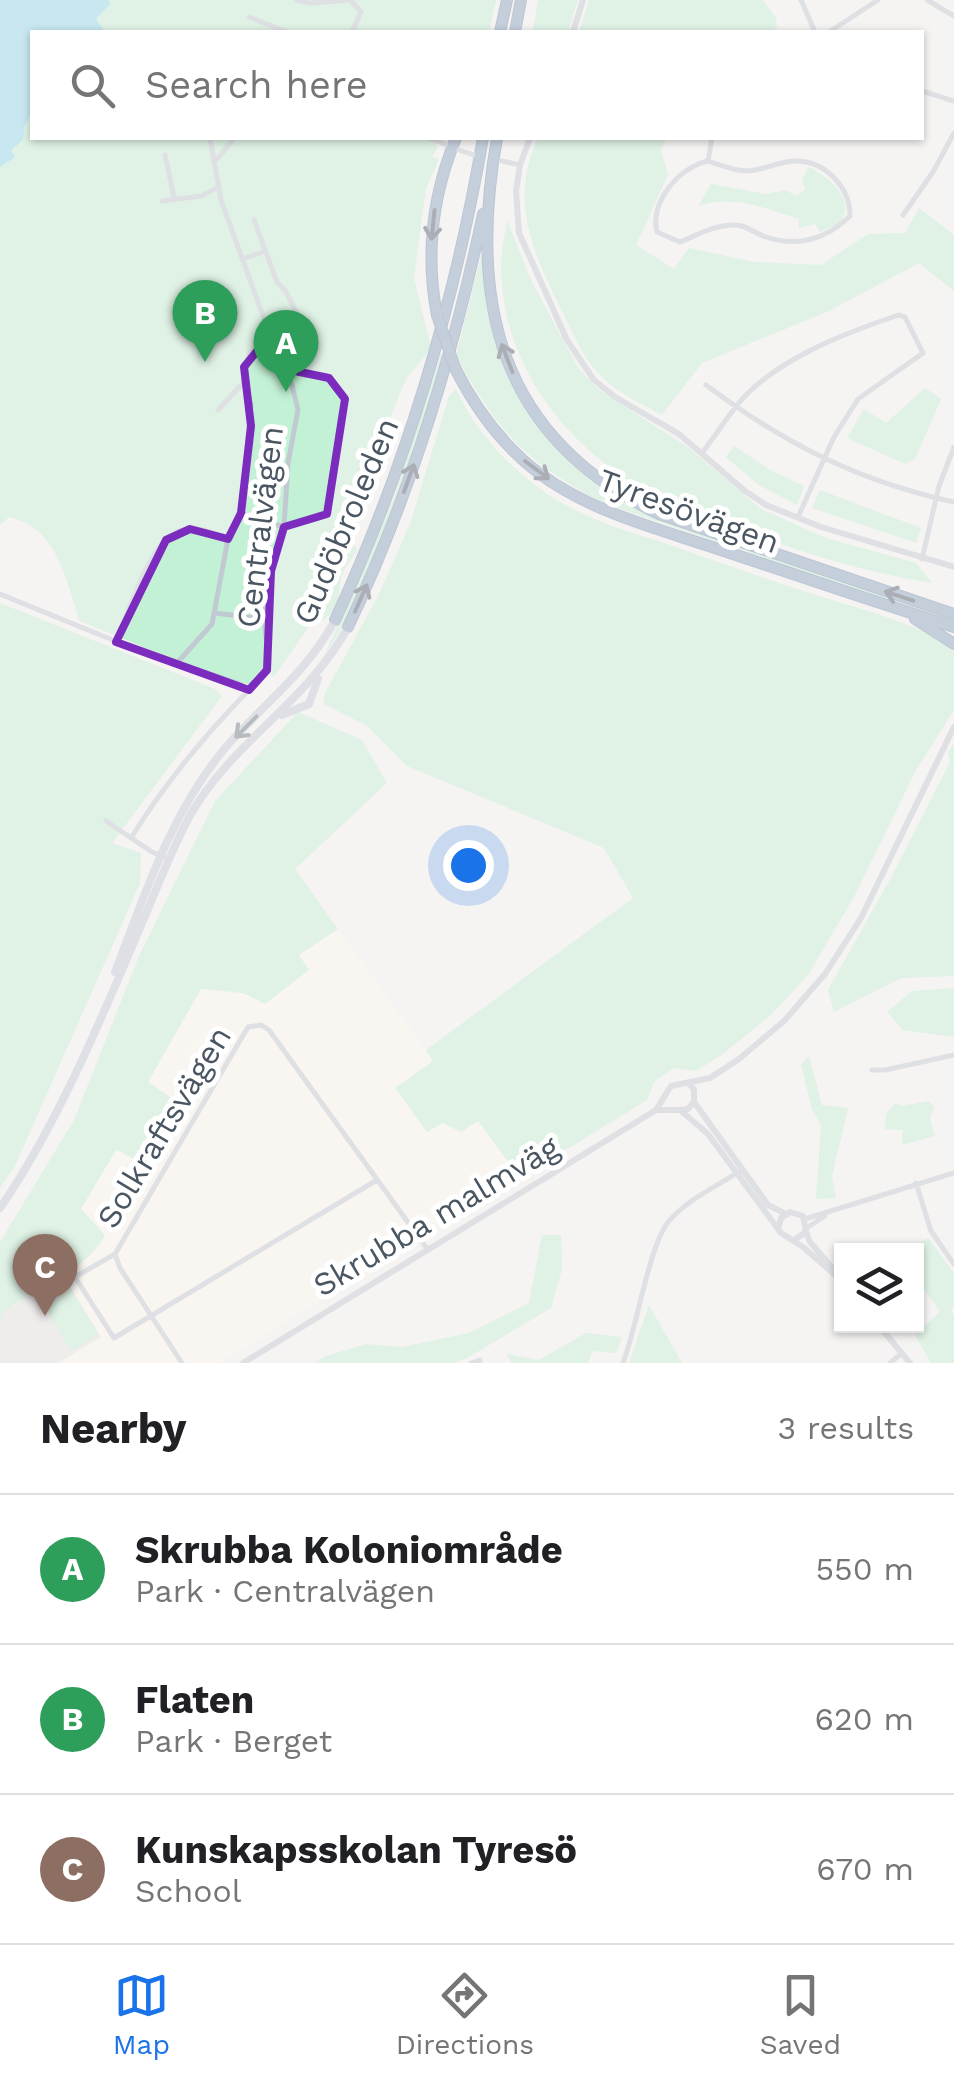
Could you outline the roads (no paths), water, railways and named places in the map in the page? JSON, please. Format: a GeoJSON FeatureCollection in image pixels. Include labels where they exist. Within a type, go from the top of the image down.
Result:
{"type":"FeatureCollection","features":[{"type":"Feature","properties":{"kind":"highway"},"geometry":{"type":"LineString","coordinates":[[502,30],[507,0]]}},
{"type":"Feature","properties":{"kind":"highway"},"geometry":{"type":"LineString","coordinates":[[515,30],[521,0]]}},
{"type":"Feature","properties":{"kind":"highway","name":"Gudöbroleden"},"geometry":{"type":"LineString","coordinates":[[335,620],[388,500],[424,395],[457,274],[483,140]]}},
{"type":"Feature","properties":{"kind":"highway","name":"Tyresövägen"},"geometry":{"type":"LineString","coordinates":[[497,140],[487,193],[490,295],[505,354],[532,409],[581,466],[617,492],[678,522],[954,614]]}},
{"type":"Feature","properties":{"kind":"highway","name":"Tyresövägen"},"geometry":{"type":"LineString","coordinates":[[453,144],[433,215],[431,274],[437,315],[455,368],[473,402],[498,435],[540,474],[572,494],[639,523],[954,628]]}},
{"type":"Feature","properties":{"kind":"highway","name":"Gudöbroleden"},"geometry":{"type":"LineString","coordinates":[[348,627],[388,536],[428,424],[459,317],[487,193]]}},
{"type":"Feature","properties":{"kind":"highway"},"geometry":{"type":"LineString","coordinates":[[897,608],[954,644]]}},
{"type":"Feature","properties":{"kind":"main road","name":"Gudöbroleden"},"geometry":{"type":"LineString","coordinates":[[0,1208],[23,1175],[89,1042],[165,858],[174,824],[225,748],[289,686],[314,656],[335,620]]}},
{"type":"Feature","properties":{"kind":"main road","name":"Gudöbroleden"},"geometry":{"type":"LineString","coordinates":[[165,858],[204,794],[298,694],[334,651],[348,627]]}},
{"type":"Feature","properties":{"kind":"main road"},"geometry":{"type":"LineString","coordinates":[[308,704],[312,689],[334,651]]}},
{"type":"Feature","properties":{"kind":"main road"},"geometry":{"type":"LineString","coordinates":[[308,704],[298,694],[298,684],[314,656]]}},
{"type":"Feature","properties":{"kind":"main road"},"geometry":{"type":"LineString","coordinates":[[270,723],[292,708],[308,704]]}},
{"type":"Feature","properties":{"kind":"street"},"geometry":{"type":"LineString","coordinates":[[297,0],[311,4],[350,0],[361,12],[353,30]]}},
{"type":"Feature","properties":{"kind":"street"},"geometry":{"type":"LineString","coordinates":[[574,30],[582,0]]}},
{"type":"Feature","properties":{"kind":"street"},"geometry":{"type":"LineString","coordinates":[[801,0],[814,30]]}},
{"type":"Feature","properties":{"kind":"street"},"geometry":{"type":"LineString","coordinates":[[832,30],[878,0]]}},
{"type":"Feature","properties":{"kind":"street"},"geometry":{"type":"LineString","coordinates":[[927,0],[954,16]]}},
{"type":"Feature","properties":{"kind":"street"},"geometry":{"type":"LineString","coordinates":[[250,16],[282,30]]}},
{"type":"Feature","properties":{"kind":"street"},"geometry":{"type":"LineString","coordinates":[[924,92],[954,100]]}},
{"type":"Feature","properties":{"kind":"street"},"geometry":{"type":"LineString","coordinates":[[903,216],[954,132]]}},
{"type":"Feature","properties":{"kind":"street","name":"Centralvägen"},"geometry":{"type":"LineString","coordinates":[[210,140],[218,187],[298,410],[288,463],[284,527],[271,572],[264,619],[269,662],[263,676],[249,690]]}},
{"type":"Feature","properties":{"kind":"street"},"geometry":{"type":"LineString","coordinates":[[214,163],[232,140]]}},
{"type":"Feature","properties":{"kind":"street"},"geometry":{"type":"LineString","coordinates":[[529,140],[516,191],[520,233],[572,352],[604,390],[666,426],[754,498],[797,519],[954,567]]}},
{"type":"Feature","properties":{"kind":"street"},"geometry":{"type":"LineString","coordinates":[[708,162],[712,140]]}},
{"type":"Feature","properties":{"kind":"street"},"geometry":{"type":"LineString","coordinates":[[453,144],[474,155]]}},
{"type":"Feature","properties":{"kind":"street"},"geometry":{"type":"LineString","coordinates":[[165,155],[174,198]]}},
{"type":"Feature","properties":{"kind":"street"},"geometry":{"type":"LineString","coordinates":[[502,161],[520,164]]}},
{"type":"Feature","properties":{"kind":"street"},"geometry":{"type":"LineString","coordinates":[[790,161],[814,164],[846,190],[850,216],[836,230],[815,240],[794,242],[764,236],[738,224],[708,230],[680,242],[657,232],[653,218],[678,178],[695,164],[708,162],[740,171],[790,161]]}},
{"type":"Feature","properties":{"kind":"street"},"geometry":{"type":"LineString","coordinates":[[162,201],[201,196],[218,187]]}},
{"type":"Feature","properties":{"kind":"street"},"geometry":{"type":"LineString","coordinates":[[177,663],[212,624],[228,539],[241,513],[251,426],[251,404],[243,383],[248,353],[272,338],[300,330],[302,324],[286,292],[276,282],[254,220]]}},
{"type":"Feature","properties":{"kind":"street"},"geometry":{"type":"LineString","coordinates":[[243,260],[264,251]]}},
{"type":"Feature","properties":{"kind":"street"},"geometry":{"type":"LineString","coordinates":[[702,453],[760,384],[835,337],[902,315],[924,351],[861,395],[824,460],[797,519]]}},
{"type":"Feature","properties":{"kind":"street"},"geometry":{"type":"LineString","coordinates":[[241,513],[284,527],[327,514],[345,400],[338,385],[329,378],[286,369]]}},
{"type":"Feature","properties":{"kind":"street"},"geometry":{"type":"LineString","coordinates":[[218,410],[243,383]]}},
{"type":"Feature","properties":{"kind":"street"},"geometry":{"type":"LineString","coordinates":[[706,385],[777,436],[824,460],[871,481],[954,502]]}},
{"type":"Feature","properties":{"kind":"street"},"geometry":{"type":"LineString","coordinates":[[922,560],[936,498],[954,447]]}},
{"type":"Feature","properties":{"kind":"street"},"geometry":{"type":"LineString","coordinates":[[116,642],[145,573],[166,540],[175,532],[190,529],[206,530],[228,539]]}},
{"type":"Feature","properties":{"kind":"street"},"geometry":{"type":"LineString","coordinates":[[0,594],[116,642],[249,690],[169,780],[131,838]]}},
{"type":"Feature","properties":{"kind":"street"},"geometry":{"type":"LineString","coordinates":[[215,613],[264,619]]}},
{"type":"Feature","properties":{"kind":"street"},"geometry":{"type":"LineString","coordinates":[[677,1110],[688,1109],[710,1078],[784,1021],[825,974],[861,918],[954,731]]}},
{"type":"Feature","properties":{"kind":"street"},"geometry":{"type":"LineString","coordinates":[[106,821],[165,858]]}},
{"type":"Feature","properties":{"kind":"street","name":"Solkraftsvägen"},"geometry":{"type":"LineString","coordinates":[[182,1363],[120,1268],[115,1254],[243,1030],[261,1025],[269,1030],[377,1180]]}},
{"type":"Feature","properties":{"kind":"street"},"geometry":{"type":"LineString","coordinates":[[872,1070],[954,1055]]}},
{"type":"Feature","properties":{"kind":"street"},"geometry":{"type":"LineString","coordinates":[[710,1078],[671,1086],[668,1102],[708,1134],[741,1170],[781,1233],[834,1274]]}},
{"type":"Feature","properties":{"kind":"street"},"geometry":{"type":"LineString","coordinates":[[688,1083],[699,1113],[768,1205],[805,1218],[810,1242],[834,1271]]}},
{"type":"Feature","properties":{"kind":"street","name":"Skrubba malmväg"},"geometry":{"type":"LineString","coordinates":[[243,1363],[656,1110],[667,1094]]}},
{"type":"Feature","properties":{"kind":"street","name":"Skrubba malmväg"},"geometry":{"type":"LineString","coordinates":[[656,1110],[677,1110]]}},
{"type":"Feature","properties":{"kind":"street"},"geometry":{"type":"LineString","coordinates":[[623,1363],[635,1332],[656,1246],[668,1222],[741,1170]]}},
{"type":"Feature","properties":{"kind":"street"},"geometry":{"type":"LineString","coordinates":[[805,1218],[954,1173]]}},
{"type":"Feature","properties":{"kind":"street"},"geometry":{"type":"LineString","coordinates":[[115,1254],[75,1277],[114,1338],[377,1180],[428,1250]]}},
{"type":"Feature","properties":{"kind":"street"},"geometry":{"type":"LineString","coordinates":[[916,1182],[931,1230],[954,1264]]}},
{"type":"Feature","properties":{"kind":"street"},"geometry":{"type":"LineString","coordinates":[[794,1240],[836,1210]]}},
{"type":"Feature","properties":{"kind":"street"},"geometry":{"type":"LineString","coordinates":[[778,1227],[786,1214]]}},
{"type":"Feature","properties":{"kind":"street"},"geometry":{"type":"LineString","coordinates":[[885,1333],[910,1363]]}},
{"type":"Feature","properties":{"kind":"street"},"geometry":{"type":"LineString","coordinates":[[890,1363],[902,1353]]}},
{"type":"Feature","properties":{"kind":"street"},"geometry":{"type":"LineString","coordinates":[[470,1363],[480,1361]]}},
{"type":"Feature","properties":{"kind":"water"},"geometry":{"type":"Polygon","coordinates":[[[0,0],[108,0],[111,3],[96,19],[104,30],[30,30],[30,116],[23,140],[11,150],[15,157],[0,167],[0,0]]]}},
{"type":"Feature","properties":{"kind":"place","name":"Flaten"},"geometry":{"type":"Point","coordinates":[205,362]}},
{"type":"Feature","properties":{"kind":"place","name":"Skrubba Koloniområde"},"geometry":{"type":"Point","coordinates":[286,392]}},
{"type":"Feature","properties":{"kind":"place","name":"Kunskapsskolan Tyresö"},"geometry":{"type":"Point","coordinates":[45,1316]}}]}
